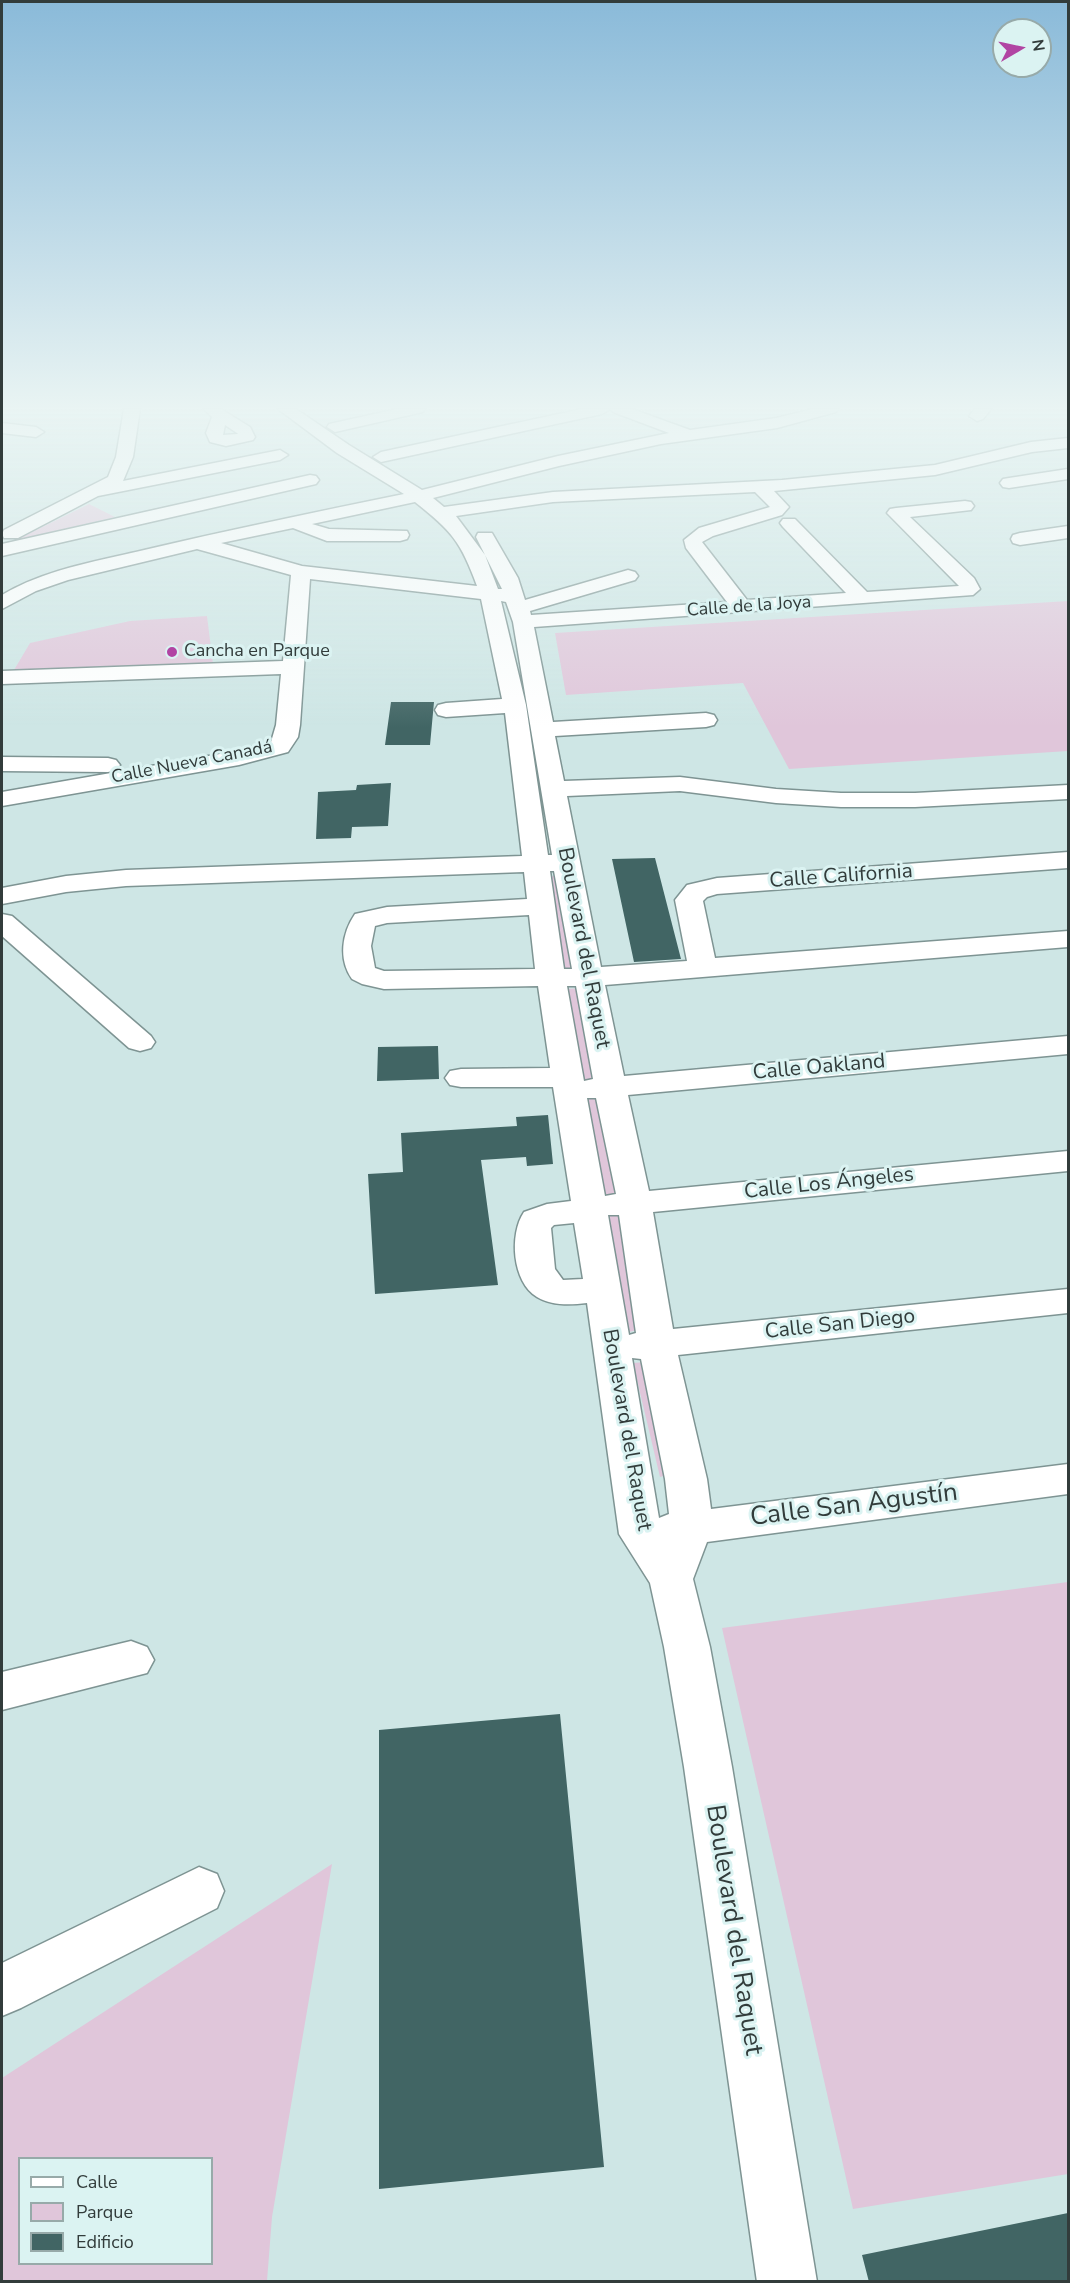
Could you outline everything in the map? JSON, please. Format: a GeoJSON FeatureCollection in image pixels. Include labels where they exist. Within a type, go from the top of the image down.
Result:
{"type":"FeatureCollection","features":[{"type":"Feature","properties":{"kind":"street"},"geometry":{"type":"LineString","coordinates":[[2,539],[48,516]]}},
{"type":"Feature","properties":{"kind":"street"},"geometry":{"type":"LineString","coordinates":[[2,550],[154,516]]}},
{"type":"Feature","properties":{"kind":"street"},"geometry":{"type":"LineString","coordinates":[[2,603],[42,581],[197,543],[292,523],[344,516]]}},
{"type":"Feature","properties":{"kind":"street","name":"Boulevard del Raquet"},"geometry":{"type":"LineString","coordinates":[[448,516],[512,605],[543,730],[552,789],[590,977],[609,1088],[634,1203],[657,1344],[686,1479],[692,1527],[671,1580]]}},
{"type":"Feature","properties":{"kind":"street"},"geometry":{"type":"LineString","coordinates":[[742,607],[693,544],[693,540],[706,532],[758,516]]}},
{"type":"Feature","properties":{"kind":"street","name":"Calle de la Joya"},"geometry":{"type":"LineString","coordinates":[[512,605],[742,607],[958,593],[970,589],[970,586],[899,516]]}},
{"type":"Feature","properties":{"kind":"street"},"geometry":{"type":"LineString","coordinates":[[292,523],[327,535],[400,535]]}},
{"type":"Feature","properties":{"kind":"street"},"geometry":{"type":"LineString","coordinates":[[789,523],[863,599]]}},
{"type":"Feature","properties":{"kind":"street"},"geometry":{"type":"LineString","coordinates":[[1020,539],[1068,532]]}},
{"type":"Feature","properties":{"kind":"street"},"geometry":{"type":"LineString","coordinates":[[197,543],[301,572],[512,605],[628,576]]}},
{"type":"Feature","properties":{"kind":"street","name":"Calle Nueva Canadá"},"geometry":{"type":"LineString","coordinates":[[2,799],[240,758],[280,747],[286,737],[301,572]]}},
{"type":"Feature","properties":{"kind":"street","name":"Boulevard del Raquet"},"geometry":{"type":"LineString","coordinates":[[512,605],[515,705],[551,978],[603,1289],[640,1534],[671,1580],[687,1647],[708,1767],[787,2282]]}},
{"type":"Feature","properties":{"kind":"street"},"geometry":{"type":"LineString","coordinates":[[2,677],[292,667]]}},
{"type":"Feature","properties":{"kind":"street"},"geometry":{"type":"LineString","coordinates":[[446,710],[515,705]]}},
{"type":"Feature","properties":{"kind":"street"},"geometry":{"type":"LineString","coordinates":[[543,730],[706,720]]}},
{"type":"Feature","properties":{"kind":"street"},"geometry":{"type":"LineString","coordinates":[[2,764],[194,765]]}},
{"type":"Feature","properties":{"kind":"street"},"geometry":{"type":"LineString","coordinates":[[552,789],[680,784],[776,796],[841,800],[948,799],[1068,792]]}},
{"type":"Feature","properties":{"kind":"street","name":"Calle California"},"geometry":{"type":"LineString","coordinates":[[703,969],[689,900],[697,891],[717,886],[1068,860]]}},
{"type":"Feature","properties":{"kind":"street"},"geometry":{"type":"LineString","coordinates":[[2,896],[66,884],[126,878],[566,862]]}},
{"type":"Feature","properties":{"kind":"street"},"geometry":{"type":"LineString","coordinates":[[543,906],[387,915],[365,920],[360,927],[357,945],[362,973],[384,980],[590,977],[1068,939]]}},
{"type":"Feature","properties":{"kind":"street"},"geometry":{"type":"LineString","coordinates":[[2,922],[140,1042]]}},
{"type":"Feature","properties":{"kind":"street","name":"Calle Oakland"},"geometry":{"type":"LineString","coordinates":[[461,1078],[568,1083],[609,1088],[1068,1045]]}},
{"type":"Feature","properties":{"kind":"street","name":"Calle Los Ángeles"},"geometry":{"type":"LineString","coordinates":[[603,1289],[568,1293],[547,1288],[540,1281],[533,1238],[536,1220],[547,1215],[634,1203],[1068,1161]]}},
{"type":"Feature","properties":{"kind":"street","name":"Calle San Diego"},"geometry":{"type":"LineString","coordinates":[[611,1348],[1068,1301]]}},
{"type":"Feature","properties":{"kind":"street","name":"Calle San Agustín"},"geometry":{"type":"LineString","coordinates":[[640,1534],[1068,1479]]}},
{"type":"Feature","properties":{"kind":"street"},"geometry":{"type":"LineString","coordinates":[[2,1691],[131,1660]]}},
{"type":"Feature","properties":{"kind":"street"},"geometry":{"type":"LineString","coordinates":[[2,1990],[199,1891]]}},
{"type":"Feature","properties":{"kind":"green space"},"geometry":{"type":"Polygon","coordinates":[[[66,516],[115,517],[14,541],[66,516]]]}},
{"type":"Feature","properties":{"kind":"green space"},"geometry":{"type":"Polygon","coordinates":[[[1068,601],[1068,751],[789,769],[743,683],[566,695],[555,633],[1068,601]]]}},
{"type":"Feature","properties":{"kind":"green space"},"geometry":{"type":"Polygon","coordinates":[[[207,616],[213,664],[14,670],[30,643],[130,621],[207,616]]]}},
{"type":"Feature","properties":{"kind":"green space"},"geometry":{"type":"Polygon","coordinates":[[[564,875],[585,977],[563,978],[544,877],[564,875]]]}},
{"type":"Feature","properties":{"kind":"green space"},"geometry":{"type":"Polygon","coordinates":[[[588,988],[605,1080],[585,1082],[565,989],[588,988]]]}},
{"type":"Feature","properties":{"kind":"green space"},"geometry":{"type":"Polygon","coordinates":[[[606,1091],[628,1192],[606,1196],[585,1093],[606,1091]]]}},
{"type":"Feature","properties":{"kind":"green space"},"geometry":{"type":"Polygon","coordinates":[[[632,1207],[656,1326],[629,1332],[608,1211],[632,1207]]]}},
{"type":"Feature","properties":{"kind":"green space"},"geometry":{"type":"Polygon","coordinates":[[[658,1361],[685,1470],[660,1477],[633,1363],[658,1361]]]}},
{"type":"Feature","properties":{"kind":"green space"},"geometry":{"type":"Polygon","coordinates":[[[1068,1582],[1068,2174],[853,2209],[722,1628],[1068,1582]]]}},
{"type":"Feature","properties":{"kind":"green space"},"geometry":{"type":"Polygon","coordinates":[[[332,1864],[272,2217],[267,2281],[2,2281],[2,2078],[332,1864]]]}},
{"type":"Feature","properties":{"kind":"building"},"geometry":{"type":"Polygon","coordinates":[[[391,702],[434,702],[430,745],[385,745],[391,702]]]}},
{"type":"Feature","properties":{"kind":"building"},"geometry":{"type":"Polygon","coordinates":[[[391,783],[388,826],[352,827],[351,838],[316,839],[318,792],[356,790],[357,785],[391,783]]]}},
{"type":"Feature","properties":{"kind":"building"},"geometry":{"type":"Polygon","coordinates":[[[655,858],[681,959],[634,962],[612,859],[655,858]]]}},
{"type":"Feature","properties":{"kind":"building"},"geometry":{"type":"Polygon","coordinates":[[[438,1046],[439,1079],[377,1081],[378,1047],[438,1046]]]}},
{"type":"Feature","properties":{"kind":"building"},"geometry":{"type":"Polygon","coordinates":[[[548,1115],[553,1164],[527,1166],[526,1157],[481,1160],[498,1285],[375,1294],[368,1174],[403,1172],[401,1133],[517,1126],[516,1117],[548,1115]]]}},
{"type":"Feature","properties":{"kind":"building"},"geometry":{"type":"Polygon","coordinates":[[[560,1714],[604,2167],[379,2189],[379,1730],[560,1714]]]}},
{"type":"Feature","properties":{"kind":"building"},"geometry":{"type":"Polygon","coordinates":[[[1068,2213],[1068,2282],[869,2282],[862,2255],[1068,2213]]]}},
{"type":"Feature","properties":{"kind":"place","name":"Cancha en Parque"},"geometry":{"type":"Point","coordinates":[172,652]}}]}
